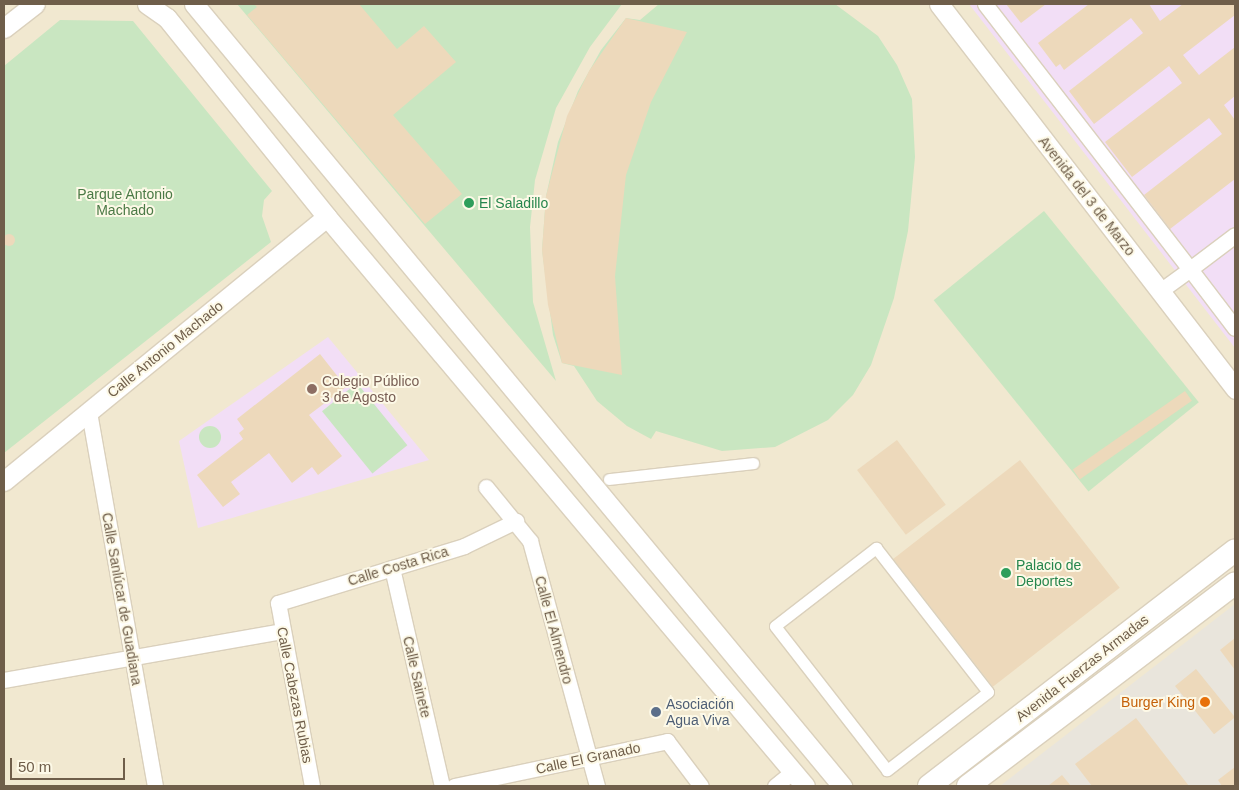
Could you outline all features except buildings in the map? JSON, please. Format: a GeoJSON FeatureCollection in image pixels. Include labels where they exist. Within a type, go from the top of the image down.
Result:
{"type":"FeatureCollection","features":[{"type":"Feature","properties":{"kind":"main road","name":"Avenida Fuerzas Armadas"},"geometry":{"type":"LineString","coordinates":[[928,786],[1235,550]]}},
{"type":"Feature","properties":{"kind":"main road","name":"Avenida Fuerzas Armadas"},"geometry":{"type":"LineString","coordinates":[[968,786],[1235,583]]}},
{"type":"Feature","properties":{"kind":"street"},"geometry":{"type":"LineString","coordinates":[[4,28],[32,4]]}},
{"type":"Feature","properties":{"kind":"street"},"geometry":{"type":"LineString","coordinates":[[147,4],[172,24],[327,217],[792,773],[805,786]]}},
{"type":"Feature","properties":{"kind":"street"},"geometry":{"type":"LineString","coordinates":[[194,4],[842,786]]}},
{"type":"Feature","properties":{"kind":"street","name":"Avenida del 3 de Marzo"},"geometry":{"type":"LineString","coordinates":[[939,4],[1235,389]]}},
{"type":"Feature","properties":{"kind":"street"},"geometry":{"type":"LineString","coordinates":[[985,4],[1235,328]]}},
{"type":"Feature","properties":{"kind":"street","name":"Calle Antonio Machado"},"geometry":{"type":"LineString","coordinates":[[4,482],[327,217]]}},
{"type":"Feature","properties":{"kind":"street"},"geometry":{"type":"LineString","coordinates":[[1160,292],[1235,235]]}},
{"type":"Feature","properties":{"kind":"street","name":"Calle Sanlúcar de Guadiana"},"geometry":{"type":"LineString","coordinates":[[89,412],[155,786]]}},
{"type":"Feature","properties":{"kind":"street"},"geometry":{"type":"LineString","coordinates":[[609,479],[753,464]]}},
{"type":"Feature","properties":{"kind":"street","name":"Calle El Almendro"},"geometry":{"type":"LineString","coordinates":[[486,487],[516,522],[530,542],[597,786]]}},
{"type":"Feature","properties":{"kind":"street","name":"Calle Costa Rica"},"geometry":{"type":"LineString","coordinates":[[278,603],[464,546],[516,522]]}},
{"type":"Feature","properties":{"kind":"street"},"geometry":{"type":"LineString","coordinates":[[876,548],[988,692],[887,770],[775,626],[876,548]]}},
{"type":"Feature","properties":{"kind":"street","name":"Calle Sainete"},"geometry":{"type":"LineString","coordinates":[[392,568],[442,786]]}},
{"type":"Feature","properties":{"kind":"street","name":"Calle Cabezas Rubias"},"geometry":{"type":"LineString","coordinates":[[278,603],[312,786]]}},
{"type":"Feature","properties":{"kind":"street"},"geometry":{"type":"LineString","coordinates":[[4,680],[283,631]]}},
{"type":"Feature","properties":{"kind":"street","name":"Calle El Granado"},"geometry":{"type":"LineString","coordinates":[[454,786],[668,742],[701,786]]}},
{"type":"Feature","properties":{"kind":"street"},"geometry":{"type":"LineString","coordinates":[[775,786],[792,773]]}},
{"type":"Feature","properties":{"kind":"shaded area"},"geometry":{"type":"Polygon","coordinates":[[[4,4],[1235,4],[1235,786],[4,786],[4,4]]]}},
{"type":"Feature","properties":{"kind":"shaded area"},"geometry":{"type":"Polygon","coordinates":[[[969,4],[1235,4],[1235,348],[969,4]]]}},
{"type":"Feature","properties":{"kind":"shaded area","name":"Colegio Público 3 de Agosto"},"geometry":{"type":"Polygon","coordinates":[[[328,337],[429,460],[198,528],[179,441],[328,337]]]}},
{"type":"Feature","properties":{"kind":"shaded area"},"geometry":{"type":"Polygon","coordinates":[[[1235,604],[1235,786],[1000,786],[1235,604]]]}},
{"type":"Feature","properties":{"kind":"green space","name":"El Saladillo"},"geometry":{"type":"Polygon","coordinates":[[[237,4],[622,4],[590,47],[556,108],[535,180],[530,227],[533,302],[556,381],[237,4]]]}},
{"type":"Feature","properties":{"kind":"green space"},"geometry":{"type":"Polygon","coordinates":[[[659,4],[835,4],[878,36],[897,65],[912,99],[915,157],[908,231],[894,298],[871,365],[853,395],[828,420],[775,447],[722,451],[656,431],[651,439],[627,426],[597,401],[574,366],[562,363],[553,335],[542,250],[546,196],[558,142],[578,91],[601,50],[626,18],[640,20],[659,4]]]}},
{"type":"Feature","properties":{"kind":"green space","name":"Parque Antonio Machado"},"geometry":{"type":"Polygon","coordinates":[[[60,20],[133,21],[272,191],[264,200],[262,216],[271,242],[4,453],[4,66],[60,20]]]}},
{"type":"Feature","properties":{"kind":"green space"},"geometry":{"type":"Polygon","coordinates":[[[1044,211],[1199,402],[1088,492],[934,300],[1044,211]]]}},
{"type":"Feature","properties":{"kind":"green space"},"geometry":{"type":"Polygon","coordinates":[[[357,383],[407,445],[372,473],[322,411],[357,383]]]}},
{"type":"Feature","properties":{"kind":"green space"},"geometry":{"type":"Polygon","coordinates":[[[210,426],[218,429],[221,437],[218,445],[210,448],[202,445],[199,437],[202,429],[210,426]]]}},
{"type":"Feature","properties":{"kind":"place","name":"El Saladillo"},"geometry":{"type":"Point","coordinates":[469,203]}},
{"type":"Feature","properties":{"kind":"place","name":"Colegio Público 3 de Agosto"},"geometry":{"type":"Point","coordinates":[312,389]}},
{"type":"Feature","properties":{"kind":"place","name":"Palacio de Deportes"},"geometry":{"type":"Point","coordinates":[1006,573]}},
{"type":"Feature","properties":{"kind":"place","name":"Burger King"},"geometry":{"type":"Point","coordinates":[1205,702]}},
{"type":"Feature","properties":{"kind":"place","name":"Asociación Agua Viva"},"geometry":{"type":"Point","coordinates":[656,712]}}]}
